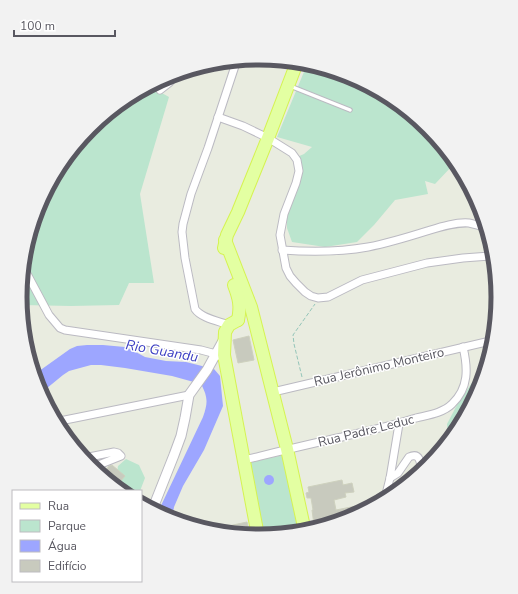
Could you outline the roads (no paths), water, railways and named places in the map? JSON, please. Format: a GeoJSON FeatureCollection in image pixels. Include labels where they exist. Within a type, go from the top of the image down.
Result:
{"type":"FeatureCollection","features":[{"type":"Feature","properties":{"kind":"main road"},"geometry":{"type":"LineString","coordinates":[[257,529],[222,356],[225,332],[233,322],[240,307],[225,258],[224,248],[225,240],[268,138],[295,68]]}},
{"type":"Feature","properties":{"kind":"main road"},"geometry":{"type":"LineString","coordinates":[[225,240],[251,307],[287,449],[304,525]]}},
{"type":"Feature","properties":{"kind":"main road"},"geometry":{"type":"LineString","coordinates":[[233,322],[244,322],[257,332]]}},
{"type":"Feature","properties":{"kind":"street"},"geometry":{"type":"LineString","coordinates":[[233,322],[200,314],[195,309],[185,258],[182,232],[184,216],[191,194],[235,66]]}},
{"type":"Feature","properties":{"kind":"street"},"geometry":{"type":"LineString","coordinates":[[160,90],[168,84]]}},
{"type":"Feature","properties":{"kind":"street"},"geometry":{"type":"LineString","coordinates":[[218,117],[243,126],[268,138],[292,153],[296,158],[298,165],[296,183],[284,214],[280,235],[286,268],[296,284],[305,292],[318,298],[322,298],[332,295],[362,280],[427,263],[488,256]]}},
{"type":"Feature","properties":{"kind":"street"},"geometry":{"type":"LineString","coordinates":[[282,250],[336,250],[367,247],[441,227],[463,223],[471,223],[480,226]]}},
{"type":"Feature","properties":{"kind":"street"},"geometry":{"type":"LineString","coordinates":[[28,275],[49,315],[62,329],[201,350],[222,356]]}},
{"type":"Feature","properties":{"kind":"street","name":"Rua Jerônimo Monteiro"},"geometry":{"type":"LineString","coordinates":[[273,392],[486,342]]}},
{"type":"Feature","properties":{"kind":"street","name":"Rua Padre Leduc"},"geometry":{"type":"LineString","coordinates":[[244,460],[399,424],[444,410],[453,403],[465,384],[467,376],[463,348]]}},
{"type":"Feature","properties":{"kind":"street"},"geometry":{"type":"LineString","coordinates":[[155,505],[179,443],[189,395],[207,370],[222,356]]}},
{"type":"Feature","properties":{"kind":"street"},"geometry":{"type":"LineString","coordinates":[[63,420],[189,395]]}},
{"type":"Feature","properties":{"kind":"street"},"geometry":{"type":"LineString","coordinates":[[390,484],[399,424]]}},
{"type":"Feature","properties":{"kind":"street"},"geometry":{"type":"LineString","coordinates":[[91,457],[114,452],[121,456],[100,465]]}},
{"type":"Feature","properties":{"kind":"street"},"geometry":{"type":"LineString","coordinates":[[390,484],[409,457],[416,456],[419,458],[421,463]]}},
{"type":"Feature","properties":{"kind":"lane"},"geometry":{"type":"LineString","coordinates":[[288,85],[350,110]]}},
{"type":"Feature","properties":{"kind":"water"},"geometry":{"type":"Polygon","coordinates":[[[103,345],[125,347],[145,357],[166,361],[186,362],[214,369],[220,376],[223,406],[204,450],[183,486],[173,512],[160,507],[206,408],[206,396],[201,384],[172,376],[125,368],[91,365],[69,371],[46,389],[39,371],[70,349],[77,346],[103,345]]]}},
{"type":"Feature","properties":{"kind":"water"},"geometry":{"type":"Polygon","coordinates":[[[267,475],[271,475],[273,476],[273,484],[267,485],[264,482],[264,478],[267,475]]]}},
{"type":"Feature","properties":{"kind":"water label","name":"Rio Guandu"},"geometry":{"type":"Point","coordinates":[162,351]}}]}
